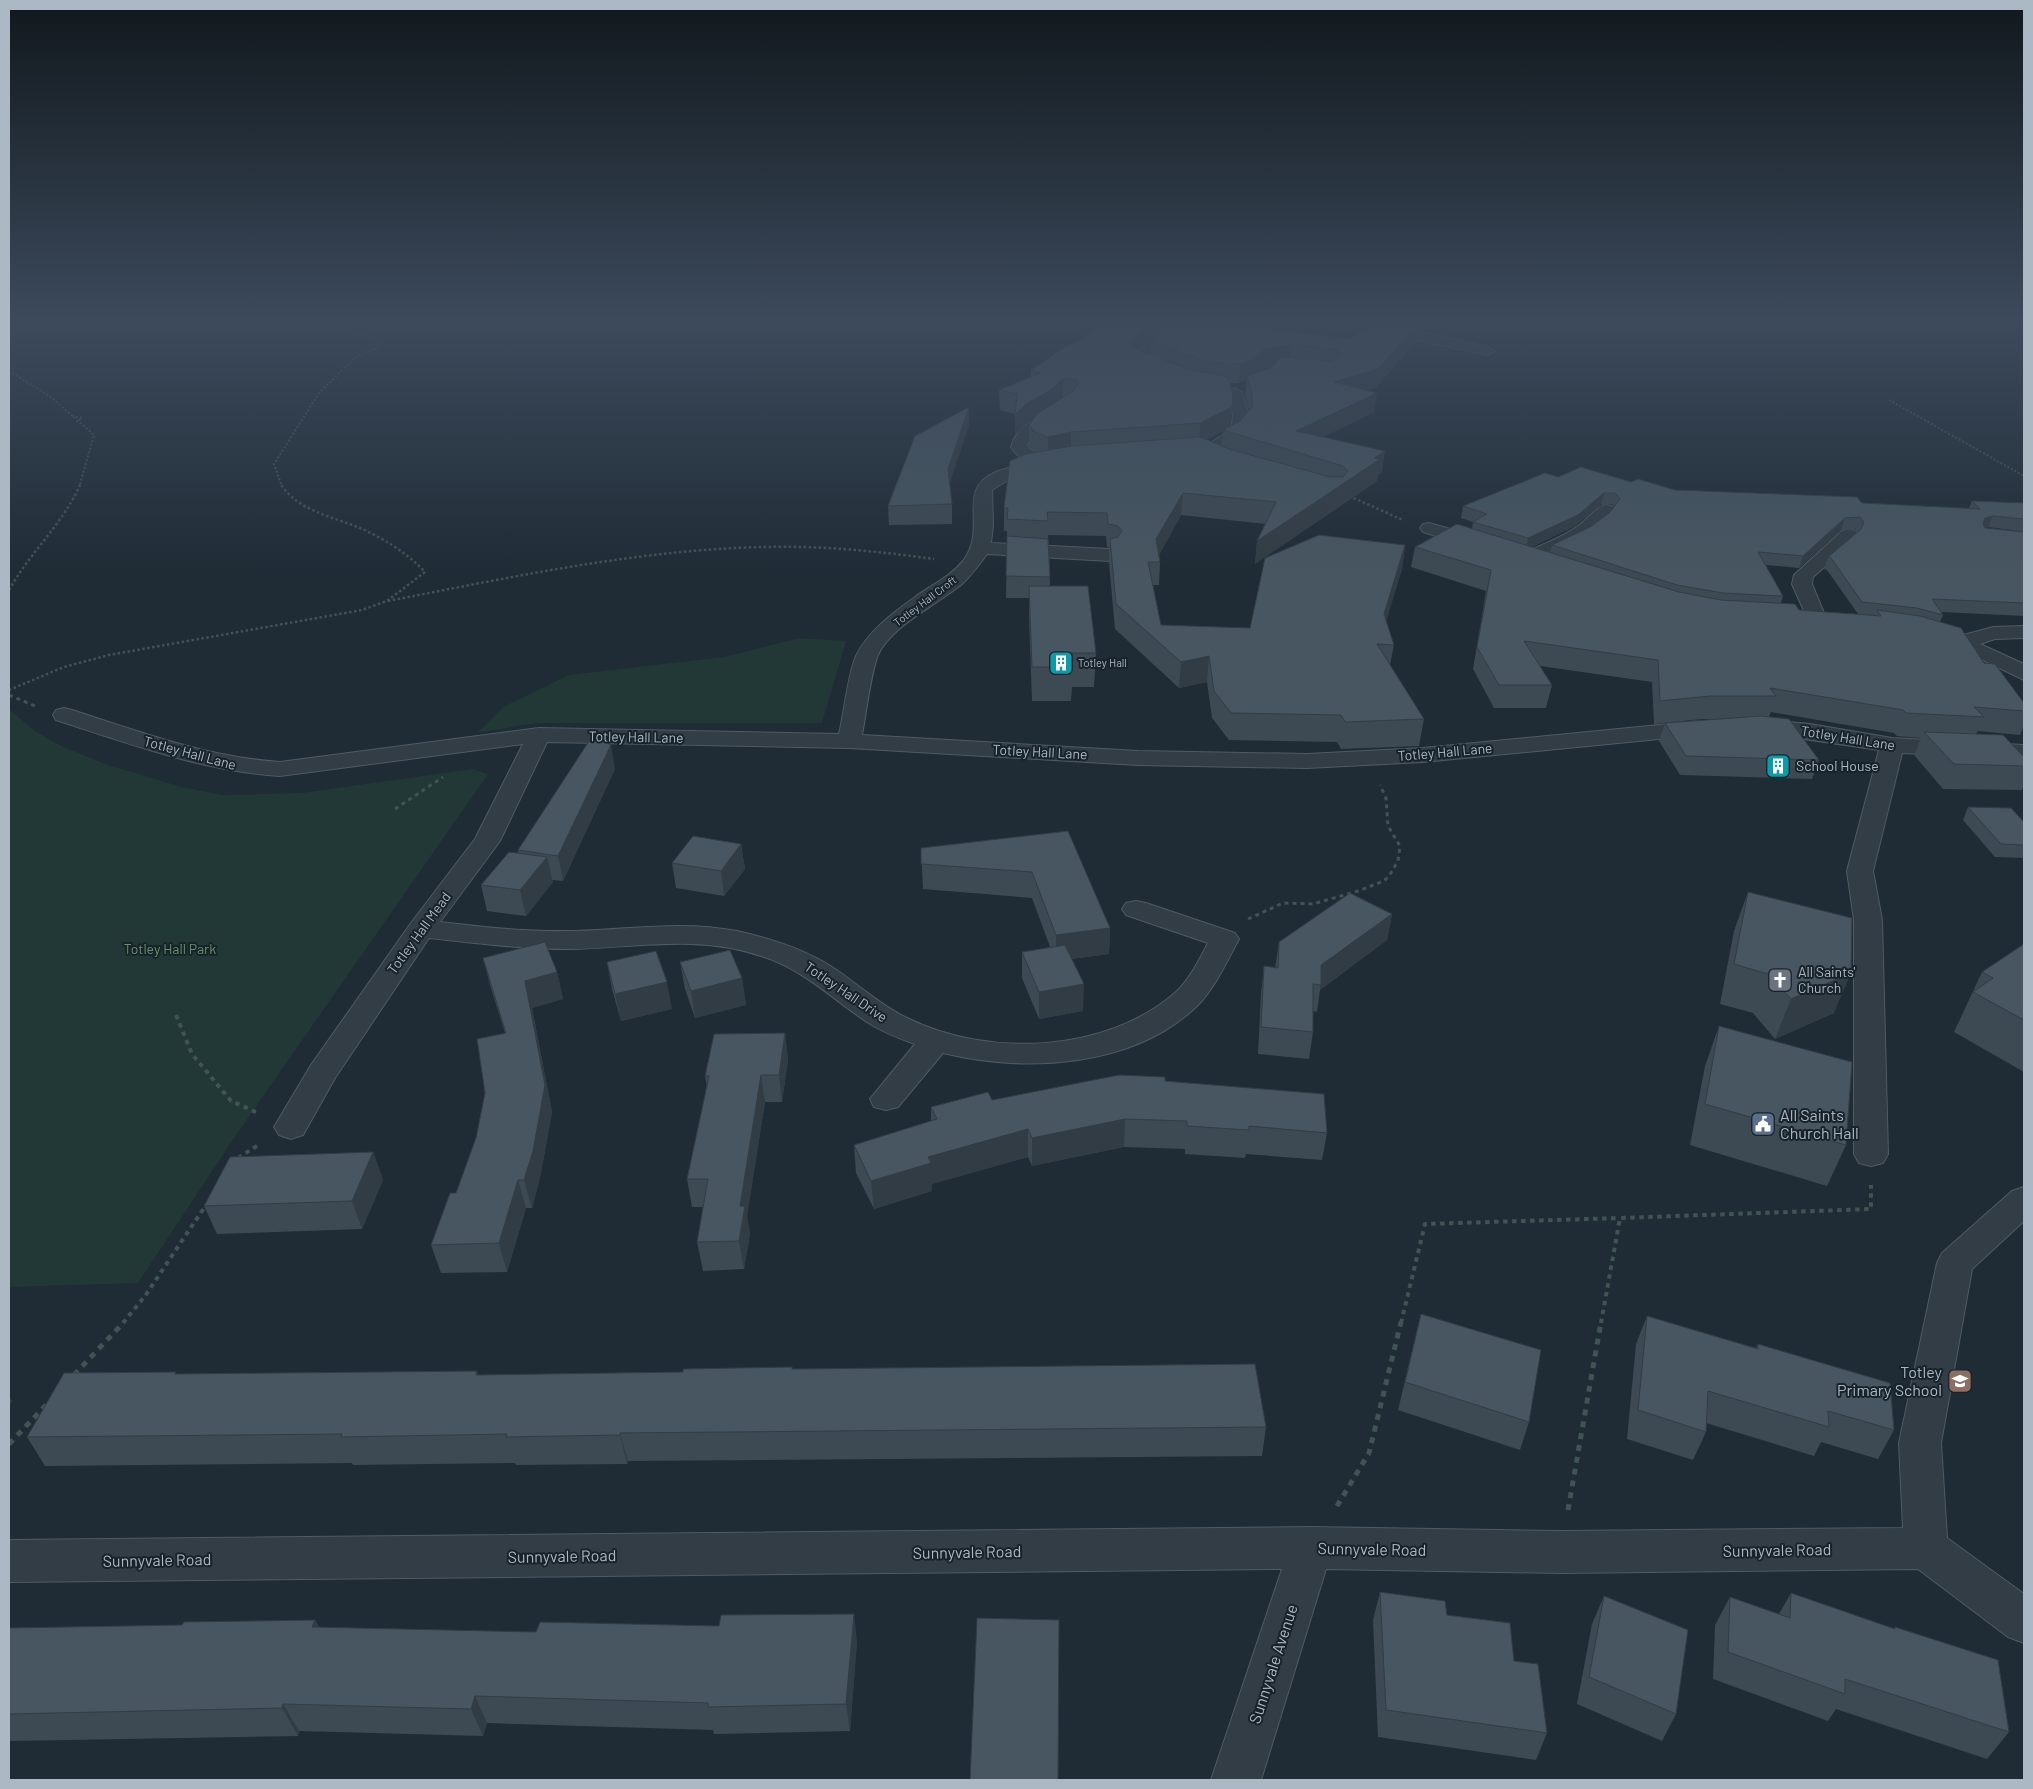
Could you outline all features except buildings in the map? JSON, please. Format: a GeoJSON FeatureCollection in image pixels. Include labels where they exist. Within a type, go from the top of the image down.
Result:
{"type":"FeatureCollection","features":[{"type":"Feature","properties":{"kind":"street","name":"Totley Hall Croft"},"geometry":{"type":"LineString","coordinates":[[849,741],[867,656],[879,638],[895,623],[954,580],[969,566],[981,548],[984,525],[984,488],[1002,476],[1053,463],[1028,456],[1019,447],[1020,438],[1032,427],[1065,411],[1067,407]]}},
{"type":"Feature","properties":{"kind":"street"},"geometry":{"type":"LineString","coordinates":[[1164,453],[1201,451],[1220,443],[1234,434],[1241,425],[1242,416],[1238,407]]}},
{"type":"Feature","properties":{"kind":"street"},"geometry":{"type":"LineString","coordinates":[[1201,451],[1226,460]]}},
{"type":"Feature","properties":{"kind":"street"},"geometry":{"type":"LineString","coordinates":[[1510,552],[1590,527],[1601,518],[1606,510]]}},
{"type":"Feature","properties":{"kind":"street"},"geometry":{"type":"LineString","coordinates":[[1429,528],[1555,567]]}},
{"type":"Feature","properties":{"kind":"street"},"geometry":{"type":"LineString","coordinates":[[1815,618],[1802,584],[1804,575],[1849,535]]}},
{"type":"Feature","properties":{"kind":"street"},"geometry":{"type":"LineString","coordinates":[[981,548],[1110,555]]}},
{"type":"Feature","properties":{"kind":"street"},"geometry":{"type":"LineString","coordinates":[[1919,631],[1962,643],[1989,654],[2024,673]]}},
{"type":"Feature","properties":{"kind":"street"},"geometry":{"type":"LineString","coordinates":[[1962,643],[1993,633],[2024,632]]}},
{"type":"Feature","properties":{"kind":"street","name":"Totley Hall Lane"},"geometry":{"type":"LineString","coordinates":[[64,715],[202,759],[257,769],[309,767],[539,735],[849,741],[1138,758],[1307,761],[1369,759],[1729,727],[1810,730],[1892,745],[2024,752]]}},
{"type":"Feature","properties":{"kind":"street","name":"Totley Hall Mead"},"geometry":{"type":"LineString","coordinates":[[291,1127],[322,1072],[421,928],[487,841],[539,735]]}},
{"type":"Feature","properties":{"kind":"street"},"geometry":{"type":"LineString","coordinates":[[1871,1154],[1868,920],[1860,871],[1892,745]]}},
{"type":"Feature","properties":{"kind":"street"},"geometry":{"type":"LineString","coordinates":[[1136,909],[1225,939]]}},
{"type":"Feature","properties":{"kind":"street","name":"Totley Hall Drive"},"geometry":{"type":"LineString","coordinates":[[421,928],[527,939],[570,940],[670,935],[726,938],[759,946],[791,957],[816,969],[871,1012],[899,1027],[935,1041],[992,1052],[1020,1053],[1080,1050],[1102,1044],[1146,1027],[1187,998],[1225,939]]}},
{"type":"Feature","properties":{"kind":"street"},"geometry":{"type":"LineString","coordinates":[[886,1099],[935,1041]]}},
{"type":"Feature","properties":{"kind":"street"},"geometry":{"type":"LineString","coordinates":[[2024,1200],[1955,1263],[1920,1443],[1926,1548],[2024,1621]]}},
{"type":"Feature","properties":{"kind":"street","name":"Sunnyvale Road"},"geometry":{"type":"LineString","coordinates":[[9,1561],[1311,1548],[1561,1552],[1926,1548]]}},
{"type":"Feature","properties":{"kind":"street","name":"Sunnyvale Avenue"},"geometry":{"type":"LineString","coordinates":[[1236,1780],[1311,1548]]}},
{"type":"Feature","properties":{"kind":"path"},"geometry":{"type":"LineString","coordinates":[[9,590],[22,567],[70,507],[82,480],[94,436],[76,422],[62,407]]}},
{"type":"Feature","properties":{"kind":"path"},"geometry":{"type":"LineString","coordinates":[[310,407],[274,464],[276,480],[288,495],[301,505],[364,529],[418,563],[425,572],[387,601]]}},
{"type":"Feature","properties":{"kind":"path"},"geometry":{"type":"LineString","coordinates":[[1903,407],[2024,476]]}},
{"type":"Feature","properties":{"kind":"path"},"geometry":{"type":"LineString","coordinates":[[71,416],[82,418],[76,422]]}},
{"type":"Feature","properties":{"kind":"path"},"geometry":{"type":"LineString","coordinates":[[1347,496],[1402,520],[1429,528]]}},
{"type":"Feature","properties":{"kind":"path"},"geometry":{"type":"LineString","coordinates":[[9,690],[64,667],[109,654],[344,615],[387,601],[485,582],[646,558],[759,548],[882,551],[969,566]]}},
{"type":"Feature","properties":{"kind":"path"},"geometry":{"type":"LineString","coordinates":[[1225,939],[1250,918],[1283,903],[1313,904],[1358,891],[1384,881],[1389,876],[1398,860],[1400,846],[1388,826],[1386,798],[1369,759]]}},
{"type":"Feature","properties":{"kind":"path"},"geometry":{"type":"LineString","coordinates":[[176,1015],[192,1054],[231,1101],[291,1127]]}},
{"type":"Feature","properties":{"kind":"path"},"geometry":{"type":"LineString","coordinates":[[233,1165],[238,1157],[291,1127]]}},
{"type":"Feature","properties":{"kind":"path"},"geometry":{"type":"LineString","coordinates":[[1311,1548],[1369,1452],[1426,1224],[1871,1209],[1871,1154]]}},
{"type":"Feature","properties":{"kind":"path"},"geometry":{"type":"LineString","coordinates":[[70,1380],[117,1331],[145,1296],[211,1198]]}},
{"type":"Feature","properties":{"kind":"path"},"geometry":{"type":"LineString","coordinates":[[1561,1552],[1620,1218]]}},
{"type":"Feature","properties":{"kind":"path"},"geometry":{"type":"LineString","coordinates":[[9,1444],[49,1401]]}},
{"type":"Feature","properties":{"kind":"green space"},"geometry":{"type":"Polygon","coordinates":[[[799,638],[846,641],[822,723],[537,723],[477,733],[503,707],[569,675],[724,657],[799,638]]]}},
{"type":"Feature","properties":{"kind":"green space","name":"Totley Hall Park"},"geometry":{"type":"Polygon","coordinates":[[[9,709],[35,731],[61,746],[105,764],[182,787],[223,795],[302,793],[472,769],[488,774],[234,1138],[138,1283],[9,1287],[9,709]]]}},
{"type":"Feature","properties":{"kind":"place","name":"Totley Hall"},"geometry":{"type":"Point","coordinates":[1061,663]}},
{"type":"Feature","properties":{"kind":"place","name":"School House"},"geometry":{"type":"Point","coordinates":[1778,766]}},
{"type":"Feature","properties":{"kind":"place","name":"All Saints' Church"},"geometry":{"type":"Point","coordinates":[1780,980]}},
{"type":"Feature","properties":{"kind":"place","name":"All Saints Church Hall"},"geometry":{"type":"Point","coordinates":[1763,1124]}},
{"type":"Feature","properties":{"kind":"place","name":"Totley Primary School"},"geometry":{"type":"Point","coordinates":[1960,1381]}}]}
